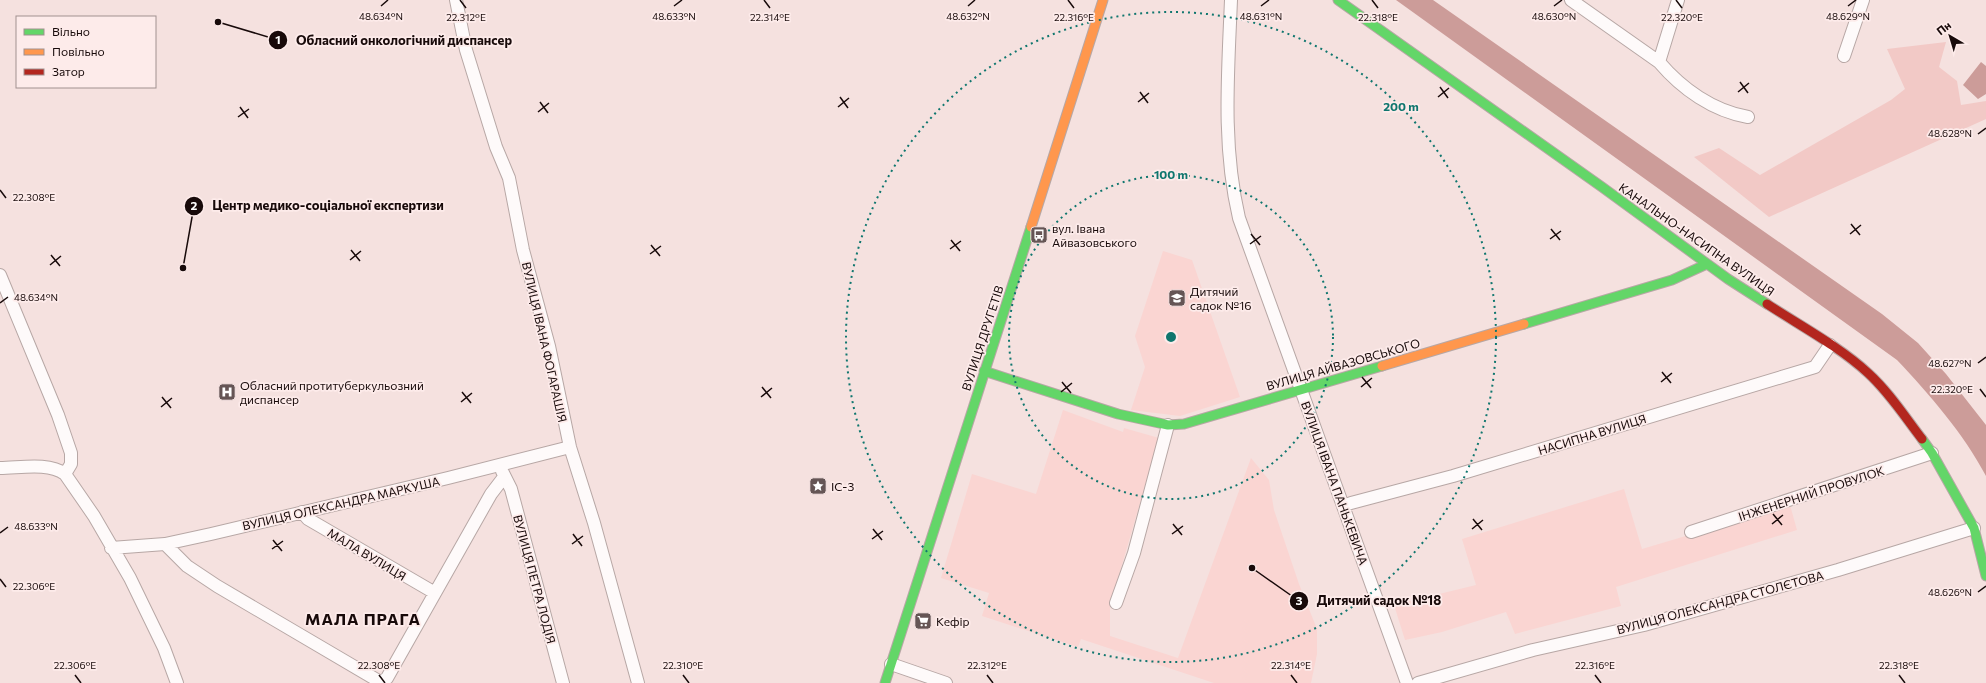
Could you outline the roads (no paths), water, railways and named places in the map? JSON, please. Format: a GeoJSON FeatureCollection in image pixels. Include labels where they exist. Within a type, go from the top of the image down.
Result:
{"type":"FeatureCollection","features":[{"type":"Feature","properties":{"kind":"street","name":"ВУЛИЦЯ ІВАНА ФОГАРАШІЯ"},"geometry":{"type":"LineString","coordinates":[[456,0],[466,50],[496,147],[509,178],[523,250],[549,346],[570,447],[594,523],[638,683]]}},
{"type":"Feature","properties":{"kind":"street","name":"ВУЛИЦЯ ДРУГЕТІВ"},"geometry":{"type":"LineString","coordinates":[[885,683],[1103,0]]}},
{"type":"Feature","properties":{"kind":"street","name":"ВУЛИЦЯ ІВАНА ПАНЬКЕВИЧА"},"geometry":{"type":"LineString","coordinates":[[1232,0],[1227,96],[1229,161],[1239,218],[1407,683]]}},
{"type":"Feature","properties":{"kind":"street","name":"КАНАЛЬНО-НАСИПНА ВУЛИЦЯ"},"geometry":{"type":"LineString","coordinates":[[1338,0],[1602,187],[1707,264],[1830,345],[1868,373],[1900,410],[1932,453],[1974,528],[1986,576]]}},
{"type":"Feature","properties":{"kind":"street"},"geometry":{"type":"LineString","coordinates":[[1571,0],[1659,62],[1670,75],[1690,93],[1730,114],[1748,118]]}},
{"type":"Feature","properties":{"kind":"street"},"geometry":{"type":"LineString","coordinates":[[1659,62],[1678,0]]}},
{"type":"Feature","properties":{"kind":"street"},"geometry":{"type":"LineString","coordinates":[[1844,56],[1863,0]]}},
{"type":"Feature","properties":{"kind":"street","name":"ВУЛИЦЯ АЙВАЗОВСЬКОГО"},"geometry":{"type":"LineString","coordinates":[[984,371],[1118,414],[1168,425],[1184,424],[1672,280],[1707,264]]}},
{"type":"Feature","properties":{"kind":"street"},"geometry":{"type":"LineString","coordinates":[[0,275],[58,415],[71,453],[72,464],[65,474]]}},
{"type":"Feature","properties":{"kind":"street","name":"НАСИПНА ВУЛИЦЯ"},"geometry":{"type":"LineString","coordinates":[[1343,506],[1460,474],[1815,367],[1830,345]]}},
{"type":"Feature","properties":{"kind":"street"},"geometry":{"type":"LineString","coordinates":[[1116,603],[1134,553],[1168,425]]}},
{"type":"Feature","properties":{"kind":"street","name":"ВУЛИЦЯ ОЛЕКСАНДРА МАРКУША"},"geometry":{"type":"LineString","coordinates":[[111,548],[165,544],[501,465],[570,447]]}},
{"type":"Feature","properties":{"kind":"street","name":"ІНЖЕНЕРНИЙ ПРОВУЛОК"},"geometry":{"type":"LineString","coordinates":[[1692,532],[1932,453]]}},
{"type":"Feature","properties":{"kind":"street","name":"ВУЛИЦЯ ПЕТРА ЛОДІЯ"},"geometry":{"type":"LineString","coordinates":[[501,465],[504,477],[511,489],[563,683]]}},
{"type":"Feature","properties":{"kind":"street"},"geometry":{"type":"LineString","coordinates":[[0,468],[41,467],[55,469],[65,474],[94,516],[111,548],[130,578],[148,614],[177,683]]}},
{"type":"Feature","properties":{"kind":"street"},"geometry":{"type":"LineString","coordinates":[[165,544],[187,566],[217,586],[381,682],[387,678],[491,494],[504,477]]}},
{"type":"Feature","properties":{"kind":"street","name":"МАЛА ВУЛИЦЯ"},"geometry":{"type":"LineString","coordinates":[[302,512],[308,518],[435,593]]}},
{"type":"Feature","properties":{"kind":"street","name":"ВУЛИЦЯ ОЛЕКСАНДРА СТОЛЄТОВА"},"geometry":{"type":"LineString","coordinates":[[1418,683],[1533,650],[1644,626],[1838,570],[1974,528]]}},
{"type":"Feature","properties":{"kind":"street"},"geometry":{"type":"LineString","coordinates":[[891,664],[946,683]]}},
{"type":"Feature","properties":{"kind":"place","name":"Обласний онкологічний диспансер"},"geometry":{"type":"Point","coordinates":[218,22]}},
{"type":"Feature","properties":{"kind":"place","name":"вул. Івана Айвазовського"},"geometry":{"type":"Point","coordinates":[1039,235]}},
{"type":"Feature","properties":{"kind":"place","name":"Центр медико-соціальної експертизи"},"geometry":{"type":"Point","coordinates":[183,268]}},
{"type":"Feature","properties":{"kind":"place","name":"Дитячий садок №16"},"geometry":{"type":"Point","coordinates":[1177,298]}},
{"type":"Feature","properties":{"kind":"place","name":"Обласний протитуберкульозний диспансер"},"geometry":{"type":"Point","coordinates":[227,392]}},
{"type":"Feature","properties":{"kind":"place","name":"ІС-3"},"geometry":{"type":"Point","coordinates":[818,486]}},
{"type":"Feature","properties":{"kind":"place","name":"Дитячий садок №18"},"geometry":{"type":"Point","coordinates":[1252,568]}},
{"type":"Feature","properties":{"kind":"place","name":"Кефір"},"geometry":{"type":"Point","coordinates":[923,621]}},
{"type":"Feature","properties":{"kind":"district","name":"МАЛА ПРАГА"},"geometry":{"type":"Point","coordinates":[363,618]}}]}
